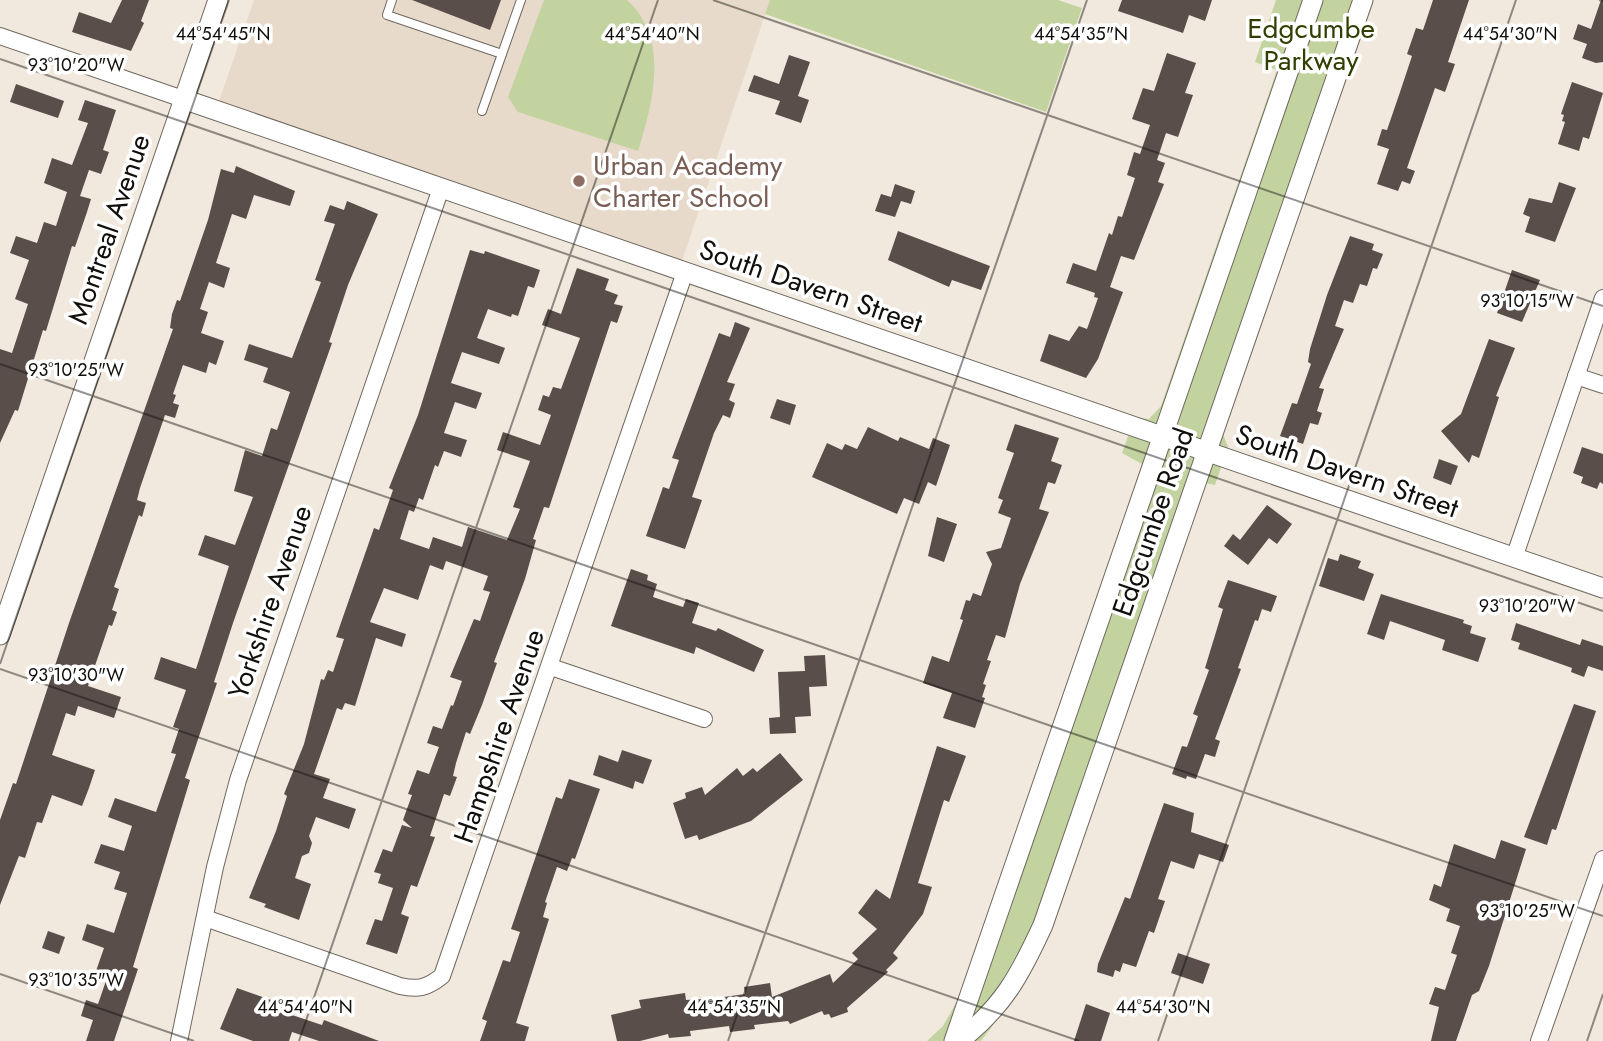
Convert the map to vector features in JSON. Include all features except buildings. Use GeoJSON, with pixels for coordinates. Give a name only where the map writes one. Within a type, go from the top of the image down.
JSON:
{"type":"FeatureCollection","features":[{"type":"Feature","properties":{"kind":"street","name":"Montreal Avenue"},"geometry":{"type":"LineString","coordinates":[[0,635],[218,0]]}},
{"type":"Feature","properties":{"kind":"street","name":"Edgcumbe Road"},"geometry":{"type":"LineString","coordinates":[[956,1041],[1313,0]]}},
{"type":"Feature","properties":{"kind":"street","name":"Edgcumbe Road"},"geometry":{"type":"LineString","coordinates":[[956,1041],[984,1021],[1011,990],[1043,925],[1363,0]]}},
{"type":"Feature","properties":{"kind":"street","name":"South Davern Street"},"geometry":{"type":"LineString","coordinates":[[0,36],[1603,589]]}},
{"type":"Feature","properties":{"kind":"street","name":"Yorkshire Avenue"},"geometry":{"type":"LineString","coordinates":[[179,1041],[238,780],[441,188]]}},
{"type":"Feature","properties":{"kind":"street","name":"Hampshire Avenue"},"geometry":{"type":"LineString","coordinates":[[205,918],[400,986],[416,989],[429,986],[442,976],[551,667],[685,272]]}},
{"type":"Feature","properties":{"kind":"street"},"geometry":{"type":"LineString","coordinates":[[1514,558],[1603,298]]}},
{"type":"Feature","properties":{"kind":"street"},"geometry":{"type":"LineString","coordinates":[[1576,376],[1603,385]]}},
{"type":"Feature","properties":{"kind":"street"},"geometry":{"type":"LineString","coordinates":[[551,667],[704,719]]}},
{"type":"Feature","properties":{"kind":"street"},"geometry":{"type":"LineString","coordinates":[[1539,1041],[1603,859]]}},
{"type":"Feature","properties":{"kind":"lane"},"geometry":{"type":"LineString","coordinates":[[392,0],[387,15],[502,54]]}},
{"type":"Feature","properties":{"kind":"lane"},"geometry":{"type":"LineString","coordinates":[[482,111],[521,0]]}},
{"type":"Feature","properties":{"kind":"shaded area","name":"Urban Academy Charter School"},"geometry":{"type":"Polygon","coordinates":[[[254,0],[770,0],[682,261],[219,101],[254,0]]]}},
{"type":"Feature","properties":{"kind":"green space"},"geometry":{"type":"Polygon","coordinates":[[[544,0],[627,0],[640,16],[649,33],[654,72],[649,112],[638,151],[518,112],[508,97],[544,0]]]}},
{"type":"Feature","properties":{"kind":"green space"},"geometry":{"type":"Polygon","coordinates":[[[770,0],[1058,0],[1082,8],[1046,112],[765,14],[770,0]]]}},
{"type":"Feature","properties":{"kind":"green space","name":"Edgcumbe Parkway"},"geometry":{"type":"Polygon","coordinates":[[[1276,0],[1371,0],[1223,434],[1228,447],[1215,485],[1206,483],[1055,919],[1039,954],[1013,997],[981,1041],[927,1041],[943,1026],[961,994],[1142,464],[1122,453],[1135,417],[1149,419],[1161,406],[1277,70],[1255,62],[1276,0]]]}},
{"type":"Feature","properties":{"kind":"place","name":"Urban Academy Charter School"},"geometry":{"type":"Point","coordinates":[579,181]}}]}
